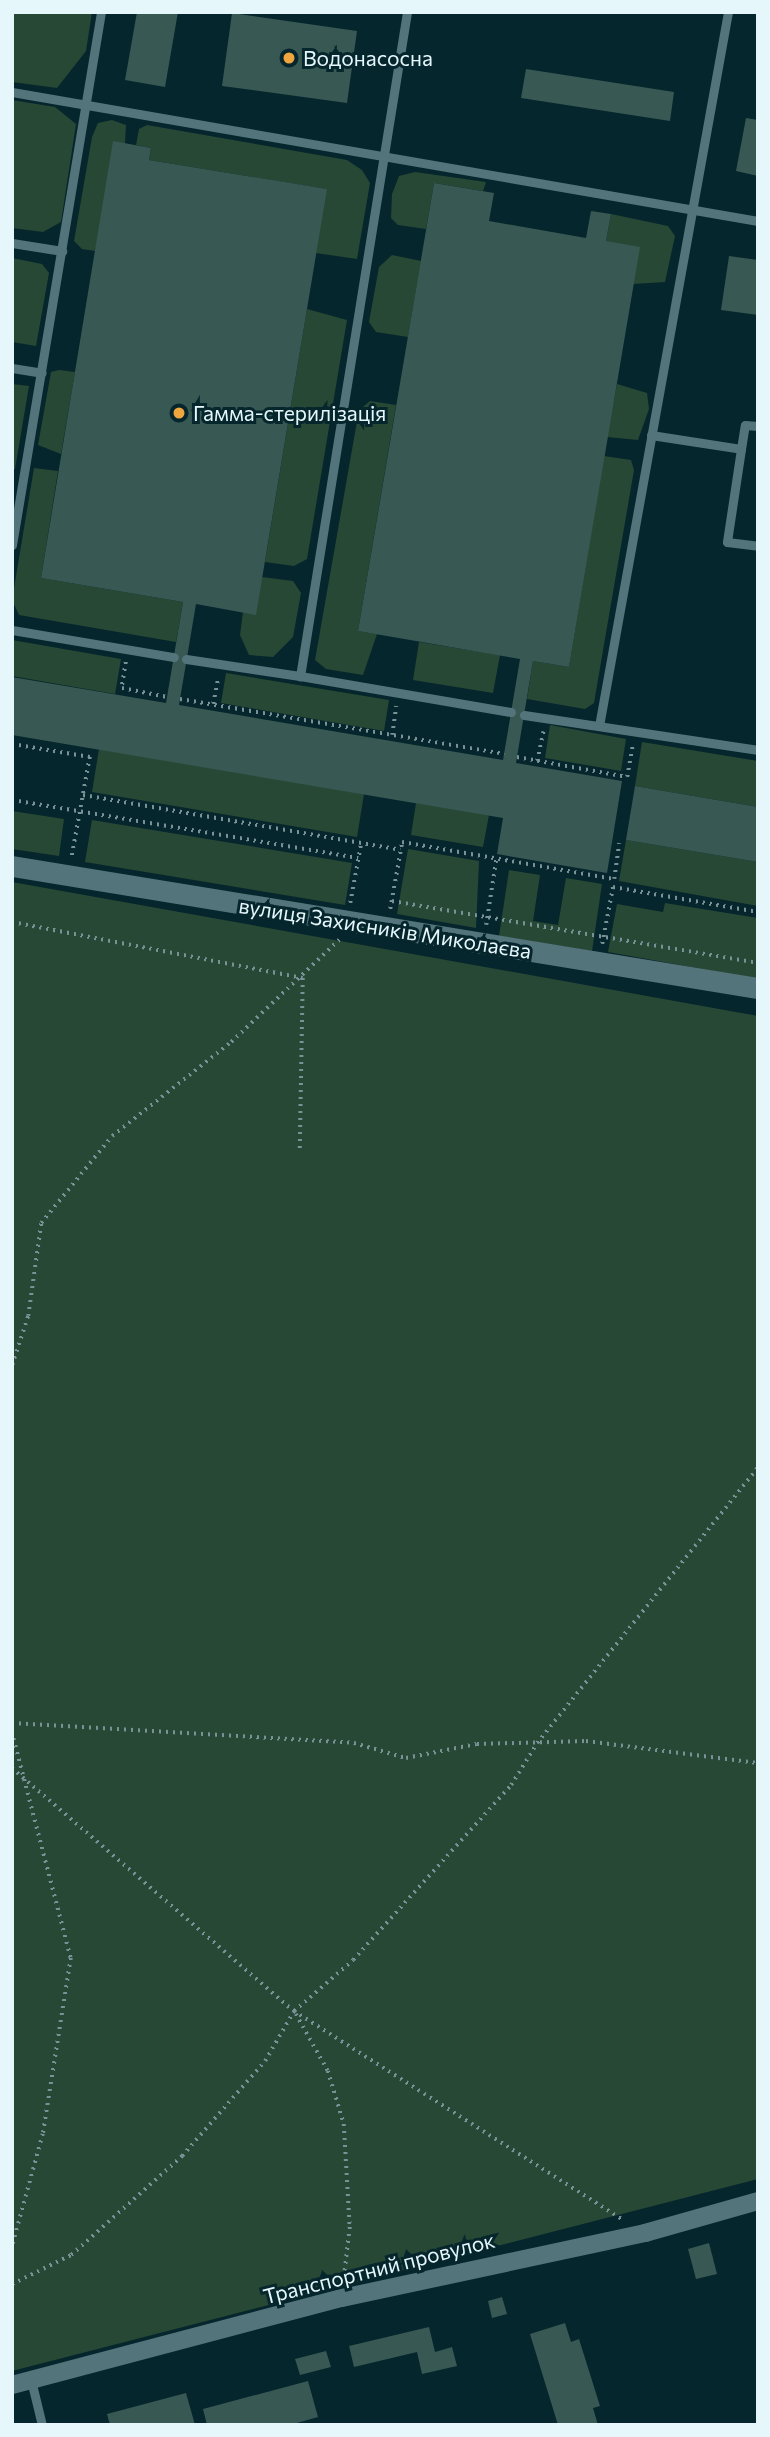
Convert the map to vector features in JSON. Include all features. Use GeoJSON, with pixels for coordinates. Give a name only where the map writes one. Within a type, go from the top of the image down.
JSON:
{"type":"FeatureCollection","features":[{"type":"Feature","properties":{"kind":"street","name":"вулиця Захисників Миколаєва"},"geometry":{"type":"LineString","coordinates":[[12,866],[598,964],[758,988]]}},
{"type":"Feature","properties":{"kind":"street","name":"Транспортний провулок"},"geometry":{"type":"LineString","coordinates":[[12,2385],[342,2298],[645,2233],[758,2200]]}},
{"type":"Feature","properties":{"kind":"lane"},"geometry":{"type":"LineString","coordinates":[[12,545],[102,12]]}},
{"type":"Feature","properties":{"kind":"lane"},"geometry":{"type":"LineString","coordinates":[[300,676],[407,12]]}},
{"type":"Feature","properties":{"kind":"lane"},"geometry":{"type":"LineString","coordinates":[[599,726],[728,12]]}},
{"type":"Feature","properties":{"kind":"lane"},"geometry":{"type":"LineString","coordinates":[[12,92],[384,154],[758,221]]}},
{"type":"Feature","properties":{"kind":"lane"},"geometry":{"type":"LineString","coordinates":[[12,243],[62,251]]}},
{"type":"Feature","properties":{"kind":"lane"},"geometry":{"type":"LineString","coordinates":[[12,368],[41,373]]}},
{"type":"Feature","properties":{"kind":"lane"},"geometry":{"type":"LineString","coordinates":[[758,426],[745,425],[727,542],[758,547]]}},
{"type":"Feature","properties":{"kind":"lane"},"geometry":{"type":"LineString","coordinates":[[651,435],[741,449]]}},
{"type":"Feature","properties":{"kind":"lane"},"geometry":{"type":"LineString","coordinates":[[12,631],[174,657]]}},
{"type":"Feature","properties":{"kind":"lane"},"geometry":{"type":"LineString","coordinates":[[187,659],[511,712]]}},
{"type":"Feature","properties":{"kind":"lane"},"geometry":{"type":"LineString","coordinates":[[524,715],[758,750]]}},
{"type":"Feature","properties":{"kind":"lane"},"geometry":{"type":"LineString","coordinates":[[31,2381],[41,2425]]}},
{"type":"Feature","properties":{"kind":"path"},"geometry":{"type":"LineString","coordinates":[[128,649],[122,688],[167,697]]}},
{"type":"Feature","properties":{"kind":"path"},"geometry":{"type":"LineString","coordinates":[[214,704],[221,664]]}},
{"type":"Feature","properties":{"kind":"path"},"geometry":{"type":"LineString","coordinates":[[392,735],[398,693]]}},
{"type":"Feature","properties":{"kind":"path"},"geometry":{"type":"LineString","coordinates":[[180,699],[503,754]]}},
{"type":"Feature","properties":{"kind":"path"},"geometry":{"type":"LineString","coordinates":[[537,761],[545,718]]}},
{"type":"Feature","properties":{"kind":"path"},"geometry":{"type":"LineString","coordinates":[[517,757],[627,777],[635,732]]}},
{"type":"Feature","properties":{"kind":"path"},"geometry":{"type":"LineString","coordinates":[[12,744],[90,757],[69,875]]}},
{"type":"Feature","properties":{"kind":"path"},"geometry":{"type":"LineString","coordinates":[[83,795],[400,850]]}},
{"type":"Feature","properties":{"kind":"path"},"geometry":{"type":"LineString","coordinates":[[12,800],[358,858]]}},
{"type":"Feature","properties":{"kind":"path"},"geometry":{"type":"LineString","coordinates":[[387,929],[402,842],[614,879]]}},
{"type":"Feature","properties":{"kind":"path"},"geometry":{"type":"LineString","coordinates":[[12,1365],[27,1317],[41,1223],[112,1136],[303,978],[351,923],[361,843]]}},
{"type":"Feature","properties":{"kind":"path"},"geometry":{"type":"LineString","coordinates":[[598,964],[619,843]]}},
{"type":"Feature","properties":{"kind":"path"},"geometry":{"type":"LineString","coordinates":[[483,944],[496,860]]}},
{"type":"Feature","properties":{"kind":"path"},"geometry":{"type":"LineString","coordinates":[[613,887],[758,912]]}},
{"type":"Feature","properties":{"kind":"path"},"geometry":{"type":"LineString","coordinates":[[392,901],[758,963]]}},
{"type":"Feature","properties":{"kind":"path"},"geometry":{"type":"LineString","coordinates":[[12,922],[303,978]]}},
{"type":"Feature","properties":{"kind":"path"},"geometry":{"type":"LineString","coordinates":[[300,1152],[303,978]]}},
{"type":"Feature","properties":{"kind":"path"},"geometry":{"type":"LineString","coordinates":[[12,2284],[71,2255],[182,2156],[265,2061],[294,2011],[353,1960],[511,1785],[537,1743],[758,1467]]}},
{"type":"Feature","properties":{"kind":"path"},"geometry":{"type":"LineString","coordinates":[[12,1723],[354,1743],[406,1758],[477,1744],[586,1741],[758,1763]]}},
{"type":"Feature","properties":{"kind":"path"},"geometry":{"type":"LineString","coordinates":[[12,1732],[71,1958],[43,2134],[12,2247]]}},
{"type":"Feature","properties":{"kind":"path"},"geometry":{"type":"LineString","coordinates":[[12,1768],[24,1776],[97,1847],[294,2011],[645,2233]]}},
{"type":"Feature","properties":{"kind":"path"},"geometry":{"type":"LineString","coordinates":[[294,2011],[328,2071],[344,2124],[350,2227],[342,2298]]}},
{"type":"Feature","properties":{"kind":"green space"},"geometry":{"type":"Polygon","coordinates":[[[12,12],[92,12],[86,51],[57,88],[12,82],[12,12]]]}},
{"type":"Feature","properties":{"kind":"green space"},"geometry":{"type":"Polygon","coordinates":[[[12,100],[55,107],[76,124],[61,222],[43,232],[12,228],[12,100]]]}},
{"type":"Feature","properties":{"kind":"green space"},"geometry":{"type":"Polygon","coordinates":[[[112,120],[126,125],[125,143],[95,251],[82,249],[74,241],[92,137],[98,123],[112,120]]]}},
{"type":"Feature","properties":{"kind":"green space"},"geometry":{"type":"Polygon","coordinates":[[[147,125],[347,160],[362,170],[370,183],[357,259],[316,253],[326,189],[149,160],[151,148],[136,145],[139,129],[147,125]]]}},
{"type":"Feature","properties":{"kind":"green space"},"geometry":{"type":"Polygon","coordinates":[[[415,172],[486,182],[483,191],[434,183],[426,229],[398,225],[391,218],[392,194],[399,176],[415,172]]]}},
{"type":"Feature","properties":{"kind":"green space"},"geometry":{"type":"Polygon","coordinates":[[[611,214],[668,226],[675,236],[665,282],[633,284],[606,241],[611,214]]]}},
{"type":"Feature","properties":{"kind":"green space"},"geometry":{"type":"Polygon","coordinates":[[[392,255],[421,261],[408,337],[376,332],[369,322],[379,267],[392,255]]]}},
{"type":"Feature","properties":{"kind":"green space"},"geometry":{"type":"Polygon","coordinates":[[[12,258],[42,264],[49,273],[36,346],[12,342],[12,258]]]}},
{"type":"Feature","properties":{"kind":"green space"},"geometry":{"type":"Polygon","coordinates":[[[307,309],[347,320],[307,559],[294,566],[265,562],[307,309]]]}},
{"type":"Feature","properties":{"kind":"green space"},"geometry":{"type":"Polygon","coordinates":[[[51,372],[75,372],[61,454],[38,445],[51,372]]]}},
{"type":"Feature","properties":{"kind":"green space"},"geometry":{"type":"Polygon","coordinates":[[[12,384],[29,386],[15,469],[12,469],[12,384]]]}},
{"type":"Feature","properties":{"kind":"green space"},"geometry":{"type":"Polygon","coordinates":[[[617,384],[647,393],[649,409],[638,440],[607,437],[617,384]]]}},
{"type":"Feature","properties":{"kind":"green space"},"geometry":{"type":"Polygon","coordinates":[[[370,401],[396,405],[358,631],[377,634],[363,675],[326,669],[315,660],[359,410],[370,401]]]}},
{"type":"Feature","properties":{"kind":"green space"},"geometry":{"type":"Polygon","coordinates":[[[604,456],[631,460],[634,470],[594,703],[585,709],[527,699],[533,661],[569,667],[604,456]]]}},
{"type":"Feature","properties":{"kind":"green space"},"geometry":{"type":"Polygon","coordinates":[[[34,468],[58,471],[41,578],[183,602],[176,642],[19,615],[12,600],[34,468]]]}},
{"type":"Feature","properties":{"kind":"green space"},"geometry":{"type":"Polygon","coordinates":[[[262,577],[293,581],[301,593],[293,637],[273,657],[249,655],[240,635],[243,612],[262,577]]]}},
{"type":"Feature","properties":{"kind":"green space"},"geometry":{"type":"Polygon","coordinates":[[[12,640],[121,659],[115,694],[12,676],[12,640]]]}},
{"type":"Feature","properties":{"kind":"green space"},"geometry":{"type":"Polygon","coordinates":[[[419,642],[500,655],[493,693],[413,680],[419,642]]]}},
{"type":"Feature","properties":{"kind":"green space"},"geometry":{"type":"Polygon","coordinates":[[[226,673],[389,700],[384,731],[221,703],[226,673]]]}},
{"type":"Feature","properties":{"kind":"green space"},"geometry":{"type":"Polygon","coordinates":[[[550,725],[626,739],[621,771],[545,758],[550,725]]]}},
{"type":"Feature","properties":{"kind":"green space"},"geometry":{"type":"Polygon","coordinates":[[[642,742],[758,761],[758,807],[635,786],[642,742]]]}},
{"type":"Feature","properties":{"kind":"green space"},"geometry":{"type":"Polygon","coordinates":[[[99,749],[364,794],[357,837],[92,792],[99,749]]]}},
{"type":"Feature","properties":{"kind":"green space"},"geometry":{"type":"Polygon","coordinates":[[[416,803],[489,815],[483,847],[411,835],[416,803]]]}},
{"type":"Feature","properties":{"kind":"green space"},"geometry":{"type":"Polygon","coordinates":[[[12,811],[64,819],[59,856],[12,849],[12,811]]]}},
{"type":"Feature","properties":{"kind":"green space"},"geometry":{"type":"Polygon","coordinates":[[[92,820],[352,863],[345,905],[85,862],[92,820]]]}},
{"type":"Feature","properties":{"kind":"green space"},"geometry":{"type":"Polygon","coordinates":[[[626,840],[758,862],[758,906],[619,881],[626,840]]]}},
{"type":"Feature","properties":{"kind":"green space"},"geometry":{"type":"Polygon","coordinates":[[[408,849],[479,861],[476,928],[397,914],[408,849]]]}},
{"type":"Feature","properties":{"kind":"green space"},"geometry":{"type":"Polygon","coordinates":[[[509,870],[540,875],[533,921],[558,925],[566,878],[602,884],[592,951],[499,936],[509,870]]]}},
{"type":"Feature","properties":{"kind":"green space"},"geometry":{"type":"Polygon","coordinates":[[[12,882],[758,1016],[758,2179],[12,2371],[12,882]]]}},
{"type":"Feature","properties":{"kind":"green space"},"geometry":{"type":"Polygon","coordinates":[[[665,903],[758,918],[758,979],[608,952],[617,904],[663,912],[665,903]]]}},
{"type":"Feature","properties":{"kind":"building"},"geometry":{"type":"Polygon","coordinates":[[[137,12],[178,12],[165,87],[125,80],[137,12]]]}},
{"type":"Feature","properties":{"kind":"building","name":"Водонасосна"},"geometry":{"type":"Polygon","coordinates":[[[232,13],[357,31],[347,103],[222,86],[232,13]]]}},
{"type":"Feature","properties":{"kind":"building"},"geometry":{"type":"Polygon","coordinates":[[[526,69],[674,92],[670,121],[521,98],[526,69]]]}},
{"type":"Feature","properties":{"kind":"building"},"geometry":{"type":"Polygon","coordinates":[[[746,118],[758,120],[758,176],[736,171],[746,118]]]}},
{"type":"Feature","properties":{"kind":"building"},"geometry":{"type":"Polygon","coordinates":[[[113,141],[151,148],[149,160],[327,189],[256,615],[196,604],[179,705],[503,760],[520,659],[358,631],[434,183],[494,193],[489,221],[586,238],[591,211],[611,214],[606,241],[640,247],[569,667],[533,661],[516,763],[622,781],[607,873],[497,854],[503,818],[12,735],[12,677],[166,703],[183,602],[41,578],[113,141]]]}},
{"type":"Feature","properties":{"kind":"building"},"geometry":{"type":"Polygon","coordinates":[[[729,256],[758,260],[758,315],[721,310],[729,256]]]}},
{"type":"Feature","properties":{"kind":"building"},"geometry":{"type":"Polygon","coordinates":[[[635,786],[758,807],[758,862],[626,840],[635,786]]]}},
{"type":"Feature","properties":{"kind":"building"},"geometry":{"type":"Polygon","coordinates":[[[709,2243],[717,2274],[696,2279],[688,2249],[709,2243]]]}},
{"type":"Feature","properties":{"kind":"building"},"geometry":{"type":"Polygon","coordinates":[[[502,2297],[507,2314],[492,2318],[488,2301],[502,2297]]]}},
{"type":"Feature","properties":{"kind":"building"},"geometry":{"type":"Polygon","coordinates":[[[565,2323],[571,2342],[579,2339],[600,2406],[593,2408],[598,2425],[558,2425],[530,2334],[565,2323]]]}},
{"type":"Feature","properties":{"kind":"building"},"geometry":{"type":"Polygon","coordinates":[[[429,2327],[435,2352],[452,2347],[457,2366],[422,2374],[417,2352],[354,2367],[349,2346],[429,2327]]]}},
{"type":"Feature","properties":{"kind":"building"},"geometry":{"type":"Polygon","coordinates":[[[326,2351],[331,2367],[300,2375],[295,2359],[326,2351]]]}},
{"type":"Feature","properties":{"kind":"building"},"geometry":{"type":"Polygon","coordinates":[[[308,2381],[318,2417],[290,2425],[207,2425],[203,2409],[308,2381]]]}},
{"type":"Feature","properties":{"kind":"building"},"geometry":{"type":"Polygon","coordinates":[[[186,2393],[195,2425],[110,2425],[107,2414],[186,2393]]]}},
{"type":"Feature","properties":{"kind":"place","name":"Водонасосна"},"geometry":{"type":"Point","coordinates":[289,58]}},
{"type":"Feature","properties":{"kind":"place","name":"Гамма-стерилізація"},"geometry":{"type":"Point","coordinates":[179,413]}}]}
